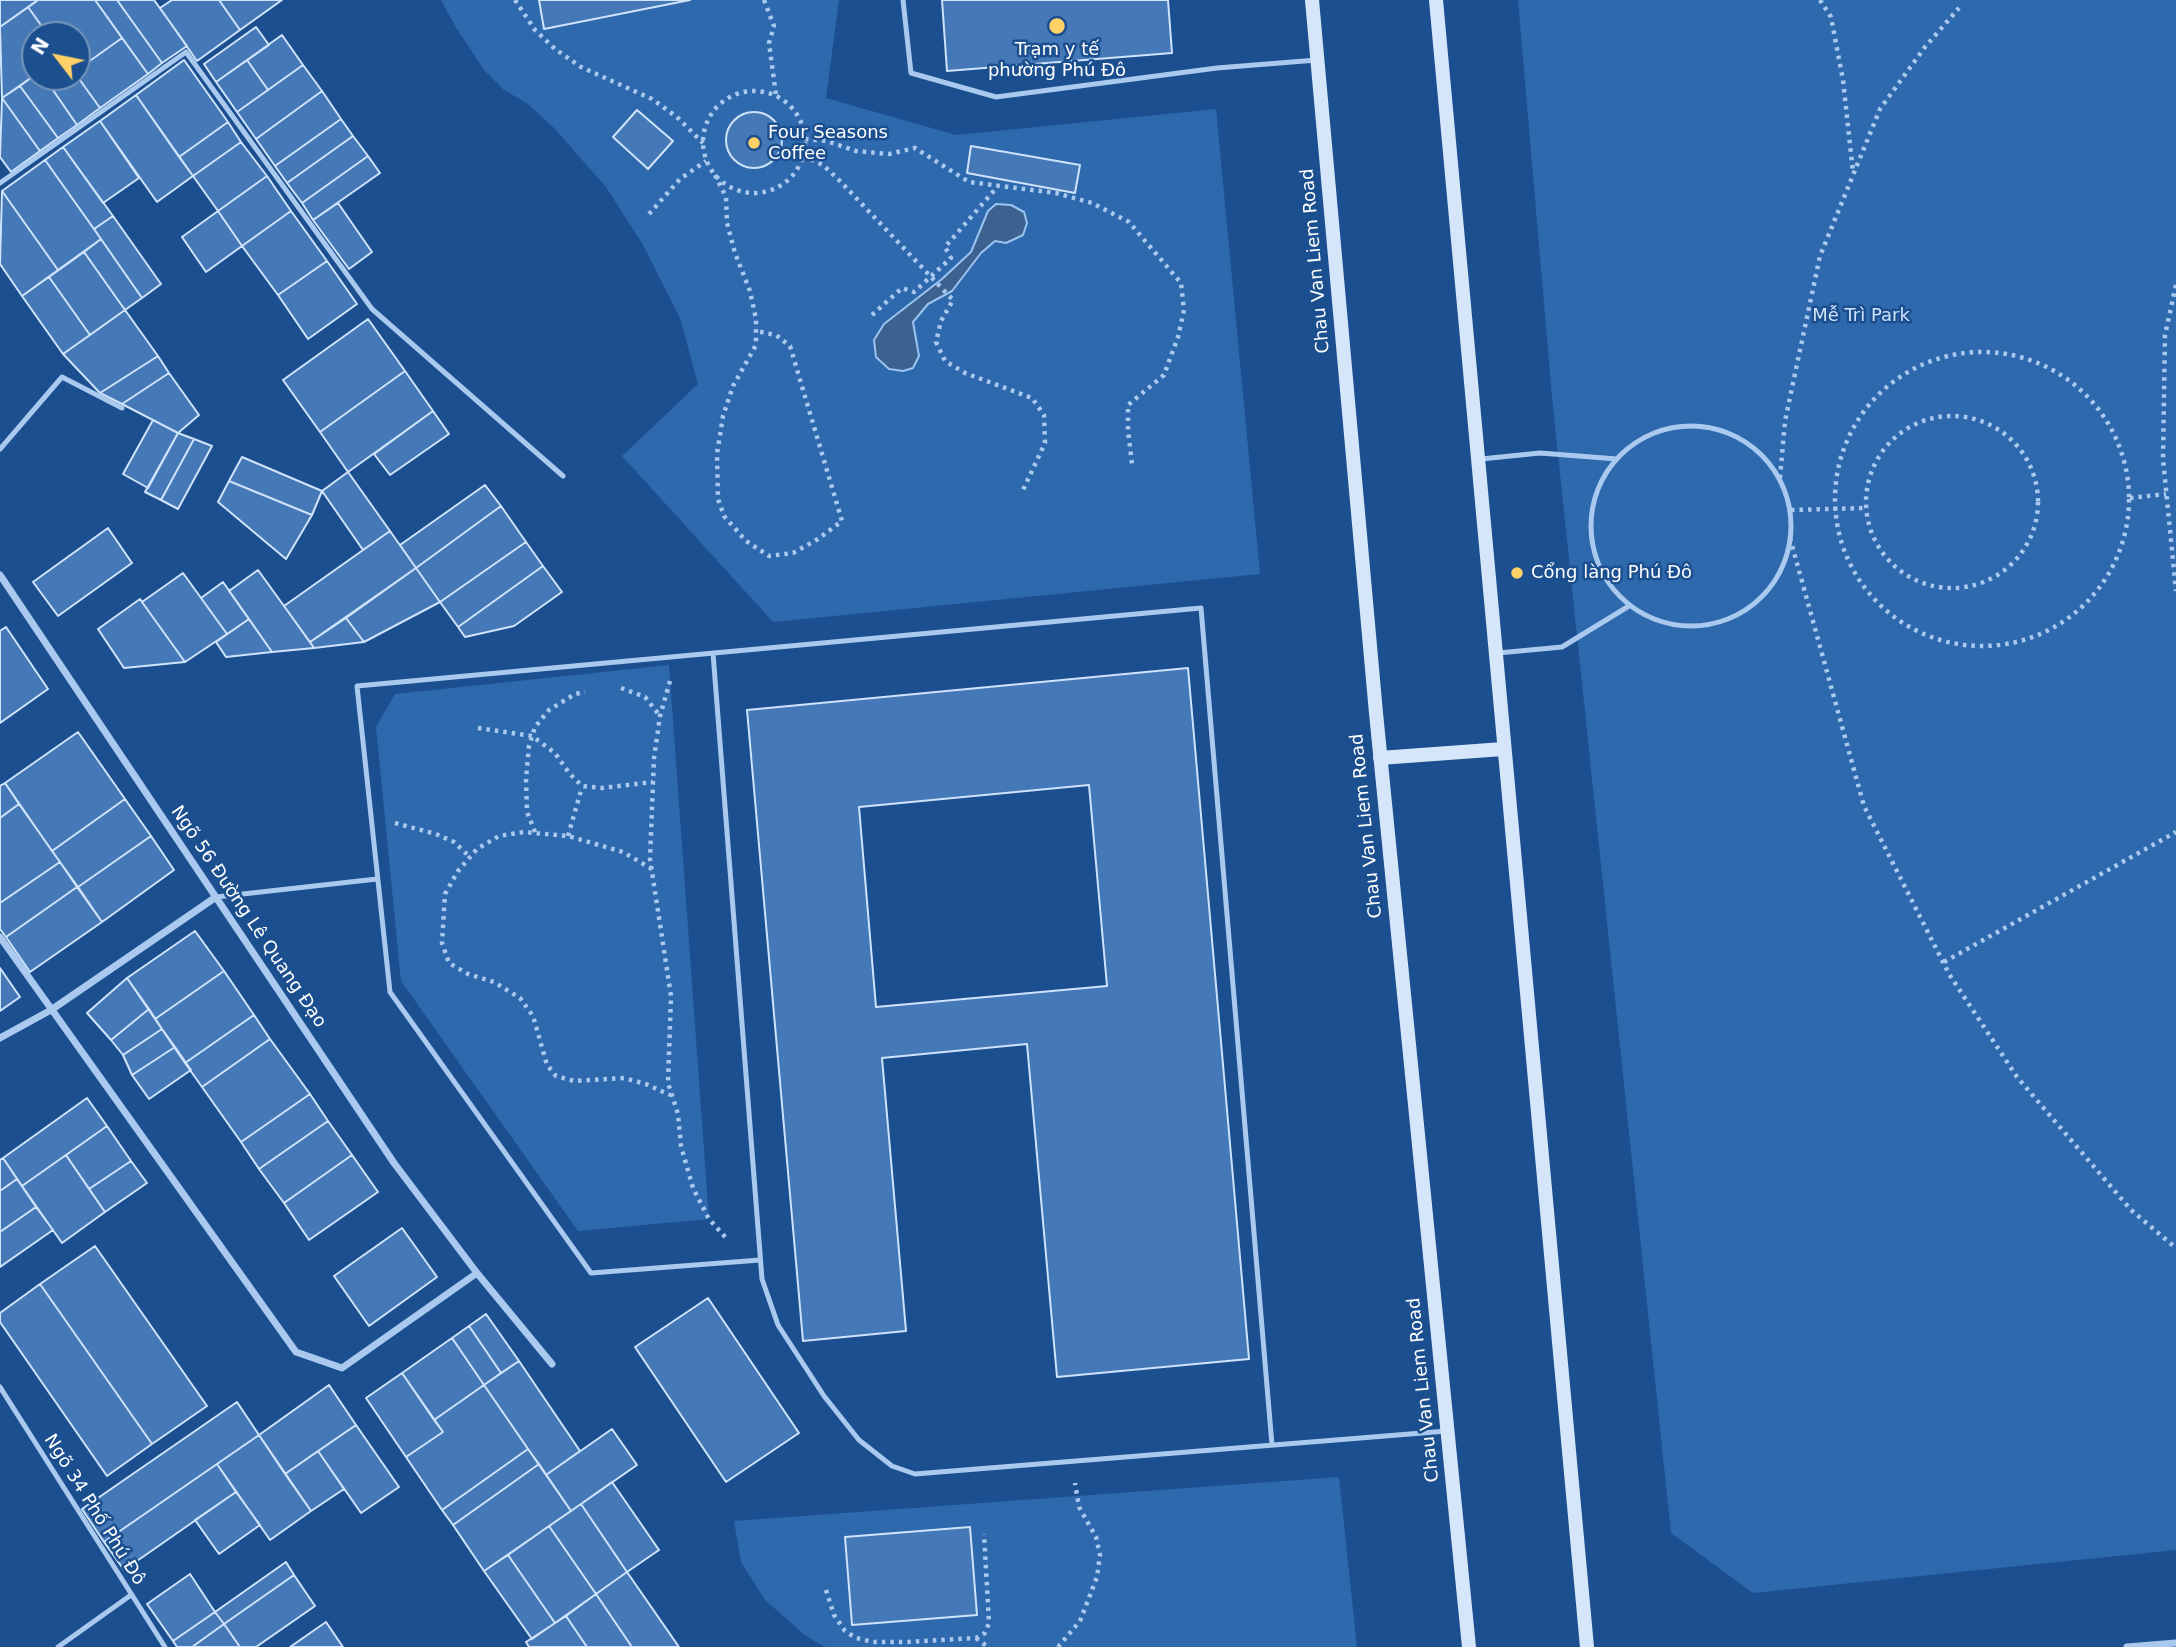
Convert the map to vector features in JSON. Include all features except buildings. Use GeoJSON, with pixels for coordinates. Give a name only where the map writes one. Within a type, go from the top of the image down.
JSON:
{"type":"FeatureCollection","features":[{"type":"Feature","properties":{"kind":"main road","name":"Chau Van Liem Road"},"geometry":{"type":"LineString","coordinates":[[1312,0],[1380,758],[1469,1647]]}},
{"type":"Feature","properties":{"kind":"main road"},"geometry":{"type":"LineString","coordinates":[[1436,0],[1587,1647]]}},
{"type":"Feature","properties":{"kind":"main road"},"geometry":{"type":"LineString","coordinates":[[1380,758],[1503,749]]}},
{"type":"Feature","properties":{"kind":"street","name":"Ngõ 56 Đường Lê Quang Đạo"},"geometry":{"type":"LineString","coordinates":[[0,575],[387,1153],[477,1273],[552,1364]]}},
{"type":"Feature","properties":{"kind":"street"},"geometry":{"type":"LineString","coordinates":[[0,1038],[51,1010],[216,897]]}},
{"type":"Feature","properties":{"kind":"street"},"geometry":{"type":"LineString","coordinates":[[0,937],[296,1352],[342,1368],[477,1273]]}},
{"type":"Feature","properties":{"kind":"street"},"geometry":{"type":"LineString","coordinates":[[2127,1647],[2176,1643]]}},
{"type":"Feature","properties":{"kind":"lane"},"geometry":{"type":"LineString","coordinates":[[902,0],[911,74],[996,97],[1217,68],[1317,60]]}},
{"type":"Feature","properties":{"kind":"lane"},"geometry":{"type":"LineString","coordinates":[[0,183],[186,52],[372,309],[563,476]]}},
{"type":"Feature","properties":{"kind":"lane"},"geometry":{"type":"LineString","coordinates":[[0,449],[62,377],[122,408]]}},
{"type":"Feature","properties":{"kind":"lane"},"geometry":{"type":"LineString","coordinates":[[1699,425],[1731,433],[1759,452],[1780,478],[1791,510],[1790,544],[1779,576],[1758,602],[1729,620],[1697,628],[1664,625],[1629,606],[1610,589],[1595,559],[1589,526],[1595,494],[1611,465],[1635,442],[1665,428],[1699,425]]}},
{"type":"Feature","properties":{"kind":"lane"},"geometry":{"type":"LineString","coordinates":[[1477,459],[1540,453],[1617,459]]}},
{"type":"Feature","properties":{"kind":"lane"},"geometry":{"type":"LineString","coordinates":[[1494,654],[1562,647],[1629,606]]}},
{"type":"Feature","properties":{"kind":"lane"},"geometry":{"type":"LineString","coordinates":[[760,1260],[591,1273],[390,992],[357,687],[1201,608],[1272,1445]]}},
{"type":"Feature","properties":{"kind":"lane"},"geometry":{"type":"LineString","coordinates":[[713,653],[762,1279],[778,1325],[824,1396],[859,1440],[892,1466],[915,1474],[1447,1431]]}},
{"type":"Feature","properties":{"kind":"lane"},"geometry":{"type":"LineString","coordinates":[[216,897],[377,879]]}},
{"type":"Feature","properties":{"kind":"lane","name":"Ngõ 34 Phố Phú Đô"},"geometry":{"type":"LineString","coordinates":[[0,1387],[165,1647]]}},
{"type":"Feature","properties":{"kind":"lane"},"geometry":{"type":"LineString","coordinates":[[58,1647],[131,1595]]}},
{"type":"Feature","properties":{"kind":"path"},"geometry":{"type":"LineString","coordinates":[[515,0],[535,30],[555,50],[580,67],[652,99],[677,117],[703,143]]}},
{"type":"Feature","properties":{"kind":"path"},"geometry":{"type":"LineString","coordinates":[[764,0],[774,26],[769,43],[776,95]]}},
{"type":"Feature","properties":{"kind":"path"},"geometry":{"type":"LineString","coordinates":[[1820,0],[1830,17],[1843,80],[1854,173]]}},
{"type":"Feature","properties":{"kind":"path"},"geometry":{"type":"LineString","coordinates":[[1780,478],[1785,421],[1820,256],[1880,109],[1924,47],[1959,8]]}},
{"type":"Feature","properties":{"kind":"path"},"geometry":{"type":"LineString","coordinates":[[715,175],[728,186],[743,192],[760,192],[775,188],[789,179],[799,166],[805,139],[800,118],[790,104],[776,95],[759,91],[741,92],[726,99],[713,111],[705,126],[703,143],[706,161],[726,197],[727,223],[757,319],[756,331],[755,345],[733,386],[723,416],[717,454],[718,499],[724,516],[747,541],[769,556],[793,553],[818,540],[842,521],[790,346],[776,335],[756,331]]}},
{"type":"Feature","properties":{"kind":"path"},"geometry":{"type":"LineString","coordinates":[[805,139],[827,142],[856,151],[889,154],[915,149],[969,182],[1056,193],[1092,204],[1129,222],[1181,283],[1184,310],[1178,337],[1164,375],[1128,405],[1132,464]]}},
{"type":"Feature","properties":{"kind":"path"},"geometry":{"type":"LineString","coordinates":[[803,156],[823,165],[840,181],[953,300],[941,321],[936,342],[944,361],[965,373],[1032,398],[1044,415],[1045,443],[1023,490]]}},
{"type":"Feature","properties":{"kind":"path"},"geometry":{"type":"LineString","coordinates":[[649,214],[680,179],[706,161]]}},
{"type":"Feature","properties":{"kind":"path"},"geometry":{"type":"LineString","coordinates":[[872,315],[902,288],[914,292],[951,258],[945,247],[998,186]]}},
{"type":"Feature","properties":{"kind":"path"},"geometry":{"type":"LineString","coordinates":[[2176,285],[2165,335],[2162,459],[2176,591]]}},
{"type":"Feature","properties":{"kind":"path"},"geometry":{"type":"LineString","coordinates":[[1962,351],[2008,352],[2056,370],[2096,403],[2121,447],[2130,498],[2122,549],[2096,593],[2057,627],[2008,645],[1957,646],[1908,628],[1872,600],[1847,561],[1835,510],[1836,471],[1853,428],[1880,391],[1918,365],[1962,351]]}},
{"type":"Feature","properties":{"kind":"path"},"geometry":{"type":"LineString","coordinates":[[1958,415],[1985,421],[2009,436],[2028,458],[2037,486],[2038,515],[2028,543],[2010,567],[1985,582],[1956,589],[1928,586],[1901,573],[1881,553],[1869,528],[1866,508],[1870,473],[1884,448],[1905,429],[1930,418],[1958,415]]}},
{"type":"Feature","properties":{"kind":"path"},"geometry":{"type":"LineString","coordinates":[[2130,498],[2166,494]]}},
{"type":"Feature","properties":{"kind":"path"},"geometry":{"type":"LineString","coordinates":[[1791,510],[1866,508]]}},
{"type":"Feature","properties":{"kind":"path"},"geometry":{"type":"LineString","coordinates":[[1790,538],[1864,806],[1944,962],[2017,1077],[2131,1210],[2176,1248]]}},
{"type":"Feature","properties":{"kind":"path"},"geometry":{"type":"LineString","coordinates":[[681,656],[670,680],[660,716],[654,758],[650,859],[671,996],[668,1062],[670,1095],[678,1114],[681,1146],[692,1188],[709,1219],[746,1261]]}},
{"type":"Feature","properties":{"kind":"path"},"geometry":{"type":"LineString","coordinates":[[611,688],[623,688],[645,697],[660,716]]}},
{"type":"Feature","properties":{"kind":"path"},"geometry":{"type":"LineString","coordinates":[[535,832],[527,812],[526,779],[535,727],[549,709],[575,694],[587,691]]}},
{"type":"Feature","properties":{"kind":"path"},"geometry":{"type":"LineString","coordinates":[[478,728],[532,736],[555,753],[582,786],[602,788],[653,782]]}},
{"type":"Feature","properties":{"kind":"path"},"geometry":{"type":"LineString","coordinates":[[568,836],[582,786]]}},
{"type":"Feature","properties":{"kind":"path"},"geometry":{"type":"LineString","coordinates":[[370,817],[436,834],[454,842],[470,857]]}},
{"type":"Feature","properties":{"kind":"path"},"geometry":{"type":"LineString","coordinates":[[652,870],[623,852],[568,836],[535,832],[499,836],[477,849],[458,870],[445,894],[442,943],[449,963],[468,974],[494,982],[520,998],[533,1016],[547,1065],[556,1076],[574,1081],[624,1078],[670,1095]]}},
{"type":"Feature","properties":{"kind":"path"},"geometry":{"type":"LineString","coordinates":[[1944,962],[2176,832]]}},
{"type":"Feature","properties":{"kind":"path"},"geometry":{"type":"LineString","coordinates":[[1058,1647],[1080,1621],[1091,1598],[1100,1555],[1096,1537],[1079,1507],[1072,1461]]}},
{"type":"Feature","properties":{"kind":"path"},"geometry":{"type":"LineString","coordinates":[[826,1590],[834,1615],[845,1631],[856,1638],[873,1642],[908,1642],[976,1638],[985,1633],[989,1623],[984,1534]]}},
{"type":"Feature","properties":{"kind":"path"},"geometry":{"type":"LineString","coordinates":[[976,1638],[988,1647]]}},
{"type":"Feature","properties":{"kind":"green space"},"geometry":{"type":"Polygon","coordinates":[[[441,0],[839,0],[826,98],[956,135],[1216,109],[1260,574],[773,622],[622,456],[698,384],[680,318],[643,245],[606,187],[554,128],[528,104],[504,90],[484,70],[441,0]]]}},
{"type":"Feature","properties":{"kind":"green space","name":"Mễ Trì Park"},"geometry":{"type":"Polygon","coordinates":[[[1518,0],[2176,0],[2176,1550],[1753,1593],[1671,1533],[1552,397],[1518,0]]]}},
{"type":"Feature","properties":{"kind":"green space"},"geometry":{"type":"Polygon","coordinates":[[[669,665],[709,1219],[578,1231],[401,981],[376,727],[395,694],[669,665]]]}},
{"type":"Feature","properties":{"kind":"green space"},"geometry":{"type":"Polygon","coordinates":[[[1339,1477],[1357,1647],[825,1647],[806,1636],[765,1600],[741,1562],[734,1521],[1339,1477]]]}},
{"type":"Feature","properties":{"kind":"shaded area"},"geometry":{"type":"Polygon","coordinates":[[[996,204],[1011,205],[1024,212],[1027,223],[1023,235],[1006,243],[995,241],[981,253],[952,291],[928,304],[913,322],[919,356],[913,368],[903,371],[889,369],[876,357],[874,340],[884,324],[942,279],[971,252],[988,211],[996,204]]]}},
{"type":"Feature","properties":{"kind":"place","name":"Trạm y tế phường Phú Đô"},"geometry":{"type":"Point","coordinates":[1057,26]}},
{"type":"Feature","properties":{"kind":"place","name":"Four Seasons Coffee"},"geometry":{"type":"Point","coordinates":[754,143]}},
{"type":"Feature","properties":{"kind":"place","name":"Cổng làng Phú Đô"},"geometry":{"type":"Point","coordinates":[1517,573]}}]}
